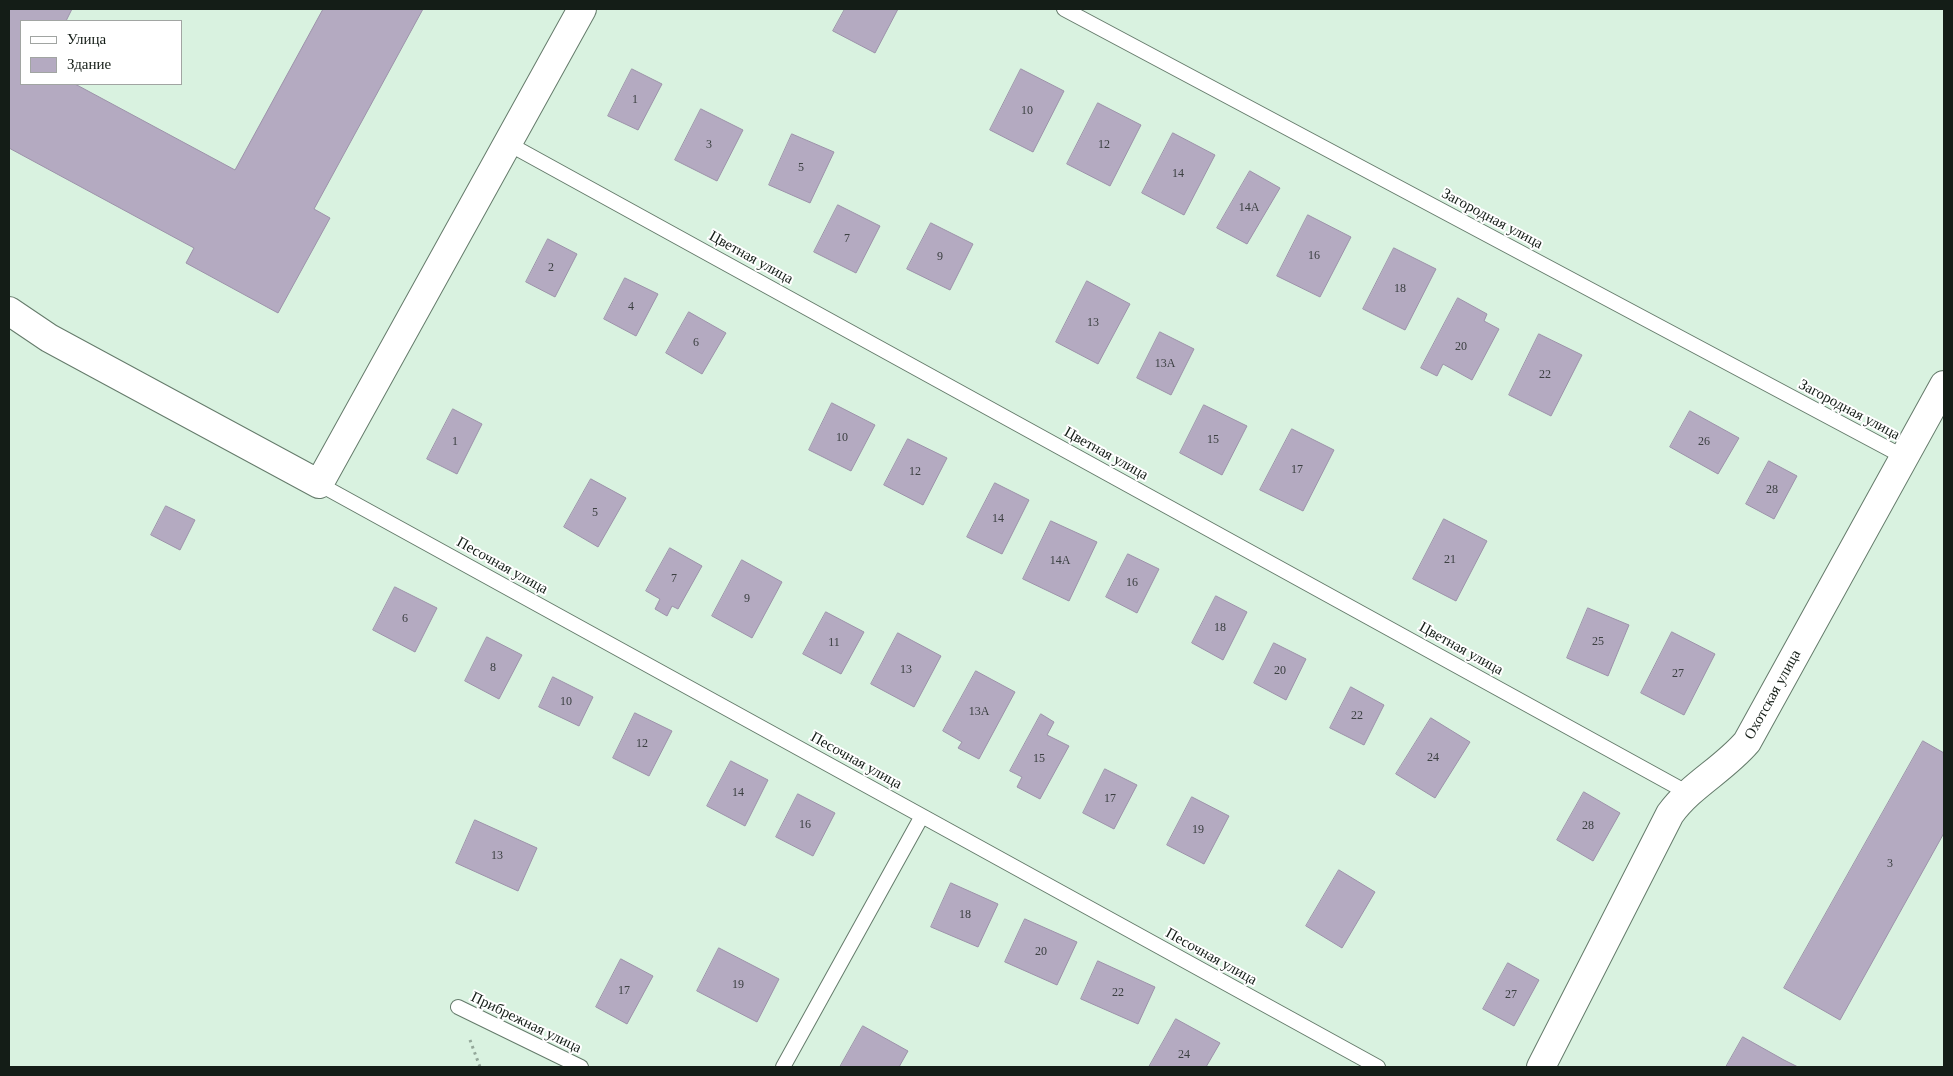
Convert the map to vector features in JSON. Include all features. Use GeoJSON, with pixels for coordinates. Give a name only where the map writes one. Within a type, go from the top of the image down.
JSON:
{"type":"FeatureCollection","features":[{"type":"Feature","properties":{"kind":"street"},"geometry":{"type":"LineString","coordinates":[[9,311],[49,338],[319,484],[582,9]]}},
{"type":"Feature","properties":{"kind":"street","name":"Охотская улица"},"geometry":{"type":"LineString","coordinates":[[1541,1067],[1670,814],[1688,793],[1724,766],[1747,742],[1944,385]]}},
{"type":"Feature","properties":{"kind":"lane","name":"Загородная улица"},"geometry":{"type":"LineString","coordinates":[[1064,9],[1904,457]]}},
{"type":"Feature","properties":{"kind":"lane","name":"Цветная улица"},"geometry":{"type":"LineString","coordinates":[[508,143],[1688,793]]}},
{"type":"Feature","properties":{"kind":"lane","name":"Песочная улица"},"geometry":{"type":"LineString","coordinates":[[319,484],[1378,1067]]}},
{"type":"Feature","properties":{"kind":"lane"},"geometry":{"type":"LineString","coordinates":[[783,1067],[922,816]]}},
{"type":"Feature","properties":{"kind":"lane","name":"Прибрежная улица"},"geometry":{"type":"LineString","coordinates":[[458,1007],[581,1067]]}},
{"type":"Feature","properties":{"kind":"building"},"geometry":{"type":"Polygon","coordinates":[[[9,9],[72,9],[66,20],[20,20],[20,85],[77,85],[235,170],[323,9],[423,9],[314,209],[330,218],[278,313],[186,263],[194,248],[9,148],[9,9]]]}},
{"type":"Feature","properties":{"kind":"building"},"geometry":{"type":"Polygon","coordinates":[[[845,9],[898,9],[875,53],[833,31],[845,9]]]}},
{"type":"Feature","properties":{"kind":"building"},"geometry":{"type":"Polygon","coordinates":[[[632,69],[662,84],[638,130],[608,116],[632,69]]]}},
{"type":"Feature","properties":{"kind":"building"},"geometry":{"type":"Polygon","coordinates":[[[1021,69],[1064,91],[1033,152],[990,130],[1021,69]]]}},
{"type":"Feature","properties":{"kind":"building"},"geometry":{"type":"Polygon","coordinates":[[[1098,103],[1141,125],[1110,186],[1067,164],[1098,103]]]}},
{"type":"Feature","properties":{"kind":"building"},"geometry":{"type":"Polygon","coordinates":[[[701,109],[743,130],[717,181],[675,160],[701,109]]]}},
{"type":"Feature","properties":{"kind":"building"},"geometry":{"type":"Polygon","coordinates":[[[1173,133],[1215,155],[1184,215],[1142,193],[1173,133]]]}},
{"type":"Feature","properties":{"kind":"building"},"geometry":{"type":"Polygon","coordinates":[[[792,134],[834,152],[810,203],[769,185],[792,134]]]}},
{"type":"Feature","properties":{"kind":"building"},"geometry":{"type":"Polygon","coordinates":[[[1250,171],[1280,188],[1247,244],[1217,228],[1250,171]]]}},
{"type":"Feature","properties":{"kind":"building"},"geometry":{"type":"Polygon","coordinates":[[[838,205],[880,226],[856,273],[814,252],[838,205]]]}},
{"type":"Feature","properties":{"kind":"building"},"geometry":{"type":"Polygon","coordinates":[[[1308,215],[1351,237],[1320,297],[1277,276],[1308,215]]]}},
{"type":"Feature","properties":{"kind":"building"},"geometry":{"type":"Polygon","coordinates":[[[931,223],[973,244],[950,290],[907,269],[931,223]]]}},
{"type":"Feature","properties":{"kind":"building"},"geometry":{"type":"Polygon","coordinates":[[[548,239],[577,254],[555,297],[526,282],[548,239]]]}},
{"type":"Feature","properties":{"kind":"building"},"geometry":{"type":"Polygon","coordinates":[[[1394,248],[1436,269],[1405,330],[1363,309],[1394,248]]]}},
{"type":"Feature","properties":{"kind":"building"},"geometry":{"type":"Polygon","coordinates":[[[625,278],[658,294],[636,336],[604,319],[625,278]]]}},
{"type":"Feature","properties":{"kind":"building"},"geometry":{"type":"Polygon","coordinates":[[[1087,281],[1130,304],[1098,364],[1056,342],[1087,281]]]}},
{"type":"Feature","properties":{"kind":"building"},"geometry":{"type":"Polygon","coordinates":[[[1458,298],[1487,314],[1484,321],[1499,329],[1472,380],[1443,364],[1437,376],[1421,368],[1458,298]]]}},
{"type":"Feature","properties":{"kind":"building"},"geometry":{"type":"Polygon","coordinates":[[[689,312],[726,333],[702,374],[666,353],[689,312]]]}},
{"type":"Feature","properties":{"kind":"building"},"geometry":{"type":"Polygon","coordinates":[[[1160,332],[1194,349],[1171,395],[1137,378],[1160,332]]]}},
{"type":"Feature","properties":{"kind":"building"},"geometry":{"type":"Polygon","coordinates":[[[1539,334],[1582,355],[1551,416],[1509,395],[1539,334]]]}},
{"type":"Feature","properties":{"kind":"building"},"geometry":{"type":"Polygon","coordinates":[[[832,403],[875,425],[851,471],[809,450],[832,403]]]}},
{"type":"Feature","properties":{"kind":"building"},"geometry":{"type":"Polygon","coordinates":[[[1204,405],[1247,426],[1222,475],[1180,453],[1204,405]]]}},
{"type":"Feature","properties":{"kind":"building"},"geometry":{"type":"Polygon","coordinates":[[[453,409],[482,424],[457,474],[427,459],[453,409]]]}},
{"type":"Feature","properties":{"kind":"building"},"geometry":{"type":"Polygon","coordinates":[[[1690,411],[1739,438],[1718,474],[1670,447],[1690,411]]]}},
{"type":"Feature","properties":{"kind":"building"},"geometry":{"type":"Polygon","coordinates":[[[1292,429],[1334,450],[1303,511],[1260,490],[1292,429]]]}},
{"type":"Feature","properties":{"kind":"building"},"geometry":{"type":"Polygon","coordinates":[[[908,439],[947,458],[923,505],[884,485],[908,439]]]}},
{"type":"Feature","properties":{"kind":"building"},"geometry":{"type":"Polygon","coordinates":[[[1769,461],[1797,476],[1774,519],[1746,504],[1769,461]]]}},
{"type":"Feature","properties":{"kind":"building"},"geometry":{"type":"Polygon","coordinates":[[[591,479],[626,498],[598,547],[564,527],[591,479]]]}},
{"type":"Feature","properties":{"kind":"building"},"geometry":{"type":"Polygon","coordinates":[[[995,483],[1029,500],[1002,554],[967,537],[995,483]]]}},
{"type":"Feature","properties":{"kind":"building"},"geometry":{"type":"Polygon","coordinates":[[[166,506],[195,520],[180,550],[151,535],[166,506]]]}},
{"type":"Feature","properties":{"kind":"building"},"geometry":{"type":"Polygon","coordinates":[[[1444,519],[1487,541],[1456,601],[1413,579],[1444,519]]]}},
{"type":"Feature","properties":{"kind":"building"},"geometry":{"type":"Polygon","coordinates":[[[1051,521],[1097,542],[1069,601],[1023,579],[1051,521]]]}},
{"type":"Feature","properties":{"kind":"building"},"geometry":{"type":"Polygon","coordinates":[[[670,548],[702,566],[678,609],[672,606],[667,616],[655,609],[660,599],[646,591],[670,548]]]}},
{"type":"Feature","properties":{"kind":"building"},"geometry":{"type":"Polygon","coordinates":[[[1128,554],[1159,569],[1137,613],[1106,597],[1128,554]]]}},
{"type":"Feature","properties":{"kind":"building"},"geometry":{"type":"Polygon","coordinates":[[[742,560],[782,582],[752,638],[712,616],[742,560]]]}},
{"type":"Feature","properties":{"kind":"building"},"geometry":{"type":"Polygon","coordinates":[[[395,587],[437,608],[415,652],[373,630],[395,587]]]}},
{"type":"Feature","properties":{"kind":"building"},"geometry":{"type":"Polygon","coordinates":[[[1216,596],[1247,612],[1223,660],[1192,643],[1216,596]]]}},
{"type":"Feature","properties":{"kind":"building"},"geometry":{"type":"Polygon","coordinates":[[[1588,608],[1629,625],[1608,676],[1567,658],[1588,608]]]}},
{"type":"Feature","properties":{"kind":"building"},"geometry":{"type":"Polygon","coordinates":[[[826,612],[864,632],[841,674],[803,654],[826,612]]]}},
{"type":"Feature","properties":{"kind":"building"},"geometry":{"type":"Polygon","coordinates":[[[1672,632],[1715,654],[1684,715],[1641,693],[1672,632]]]}},
{"type":"Feature","properties":{"kind":"building"},"geometry":{"type":"Polygon","coordinates":[[[898,633],[941,656],[914,707],[871,684],[898,633]]]}},
{"type":"Feature","properties":{"kind":"building"},"geometry":{"type":"Polygon","coordinates":[[[487,637],[522,655],[499,699],[465,681],[487,637]]]}},
{"type":"Feature","properties":{"kind":"building"},"geometry":{"type":"Polygon","coordinates":[[[1274,643],[1306,659],[1286,700],[1254,683],[1274,643]]]}},
{"type":"Feature","properties":{"kind":"building"},"geometry":{"type":"Polygon","coordinates":[[[976,671],[1015,692],[979,759],[958,748],[962,742],[943,731],[976,671]]]}},
{"type":"Feature","properties":{"kind":"building"},"geometry":{"type":"Polygon","coordinates":[[[553,677],[593,697],[579,726],[539,707],[553,677]]]}},
{"type":"Feature","properties":{"kind":"building"},"geometry":{"type":"Polygon","coordinates":[[[1351,687],[1384,705],[1364,745],[1330,728],[1351,687]]]}},
{"type":"Feature","properties":{"kind":"building"},"geometry":{"type":"Polygon","coordinates":[[[635,713],[672,731],[649,776],[613,758],[635,713]]]}},
{"type":"Feature","properties":{"kind":"building"},"geometry":{"type":"Polygon","coordinates":[[[1041,714],[1054,722],[1047,735],[1069,746],[1040,799],[1017,787],[1022,777],[1010,771],[1041,714]]]}},
{"type":"Feature","properties":{"kind":"building"},"geometry":{"type":"Polygon","coordinates":[[[1431,718],[1470,742],[1435,798],[1396,774],[1431,718]]]}},
{"type":"Feature","properties":{"kind":"building"},"geometry":{"type":"Polygon","coordinates":[[[1923,741],[1944,753],[1944,833],[1840,1020],[1784,988],[1923,741]]]}},
{"type":"Feature","properties":{"kind":"building"},"geometry":{"type":"Polygon","coordinates":[[[731,761],[768,780],[745,826],[707,806],[731,761]]]}},
{"type":"Feature","properties":{"kind":"building"},"geometry":{"type":"Polygon","coordinates":[[[1105,769],[1137,785],[1114,829],[1083,813],[1105,769]]]}},
{"type":"Feature","properties":{"kind":"building"},"geometry":{"type":"Polygon","coordinates":[[[1584,792],[1620,813],[1593,861],[1557,840],[1584,792]]]}},
{"type":"Feature","properties":{"kind":"building"},"geometry":{"type":"Polygon","coordinates":[[[798,794],[835,813],[813,856],[776,837],[798,794]]]}},
{"type":"Feature","properties":{"kind":"building"},"geometry":{"type":"Polygon","coordinates":[[[1192,797],[1229,816],[1204,864],[1167,845],[1192,797]]]}},
{"type":"Feature","properties":{"kind":"building"},"geometry":{"type":"Polygon","coordinates":[[[475,820],[537,848],[518,891],[456,863],[475,820]]]}},
{"type":"Feature","properties":{"kind":"building"},"geometry":{"type":"Polygon","coordinates":[[[1339,870],[1375,892],[1342,948],[1306,926],[1339,870]]]}},
{"type":"Feature","properties":{"kind":"building"},"geometry":{"type":"Polygon","coordinates":[[[951,883],[998,904],[978,947],[931,927],[951,883]]]}},
{"type":"Feature","properties":{"kind":"building"},"geometry":{"type":"Polygon","coordinates":[[[1025,919],[1077,942],[1057,985],[1005,962],[1025,919]]]}},
{"type":"Feature","properties":{"kind":"building"},"geometry":{"type":"Polygon","coordinates":[[[719,948],[779,979],[757,1022],[697,991],[719,948]]]}},
{"type":"Feature","properties":{"kind":"building"},"geometry":{"type":"Polygon","coordinates":[[[621,959],[653,976],[627,1024],[596,1007],[621,959]]]}},
{"type":"Feature","properties":{"kind":"building"},"geometry":{"type":"Polygon","coordinates":[[[1098,961],[1155,987],[1138,1024],[1081,999],[1098,961]]]}},
{"type":"Feature","properties":{"kind":"building"},"geometry":{"type":"Polygon","coordinates":[[[1508,963],[1539,980],[1514,1026],[1483,1009],[1508,963]]]}},
{"type":"Feature","properties":{"kind":"building"},"geometry":{"type":"Polygon","coordinates":[[[1176,1019],[1220,1043],[1206,1067],[1149,1067],[1176,1019]]]}},
{"type":"Feature","properties":{"kind":"building"},"geometry":{"type":"Polygon","coordinates":[[[863,1026],[908,1051],[899,1067],[840,1067],[863,1026]]]}},
{"type":"Feature","properties":{"kind":"building"},"geometry":{"type":"Polygon","coordinates":[[[1743,1037],[1784,1060],[1798,1067],[1726,1067],[1743,1037]]]}}]}
